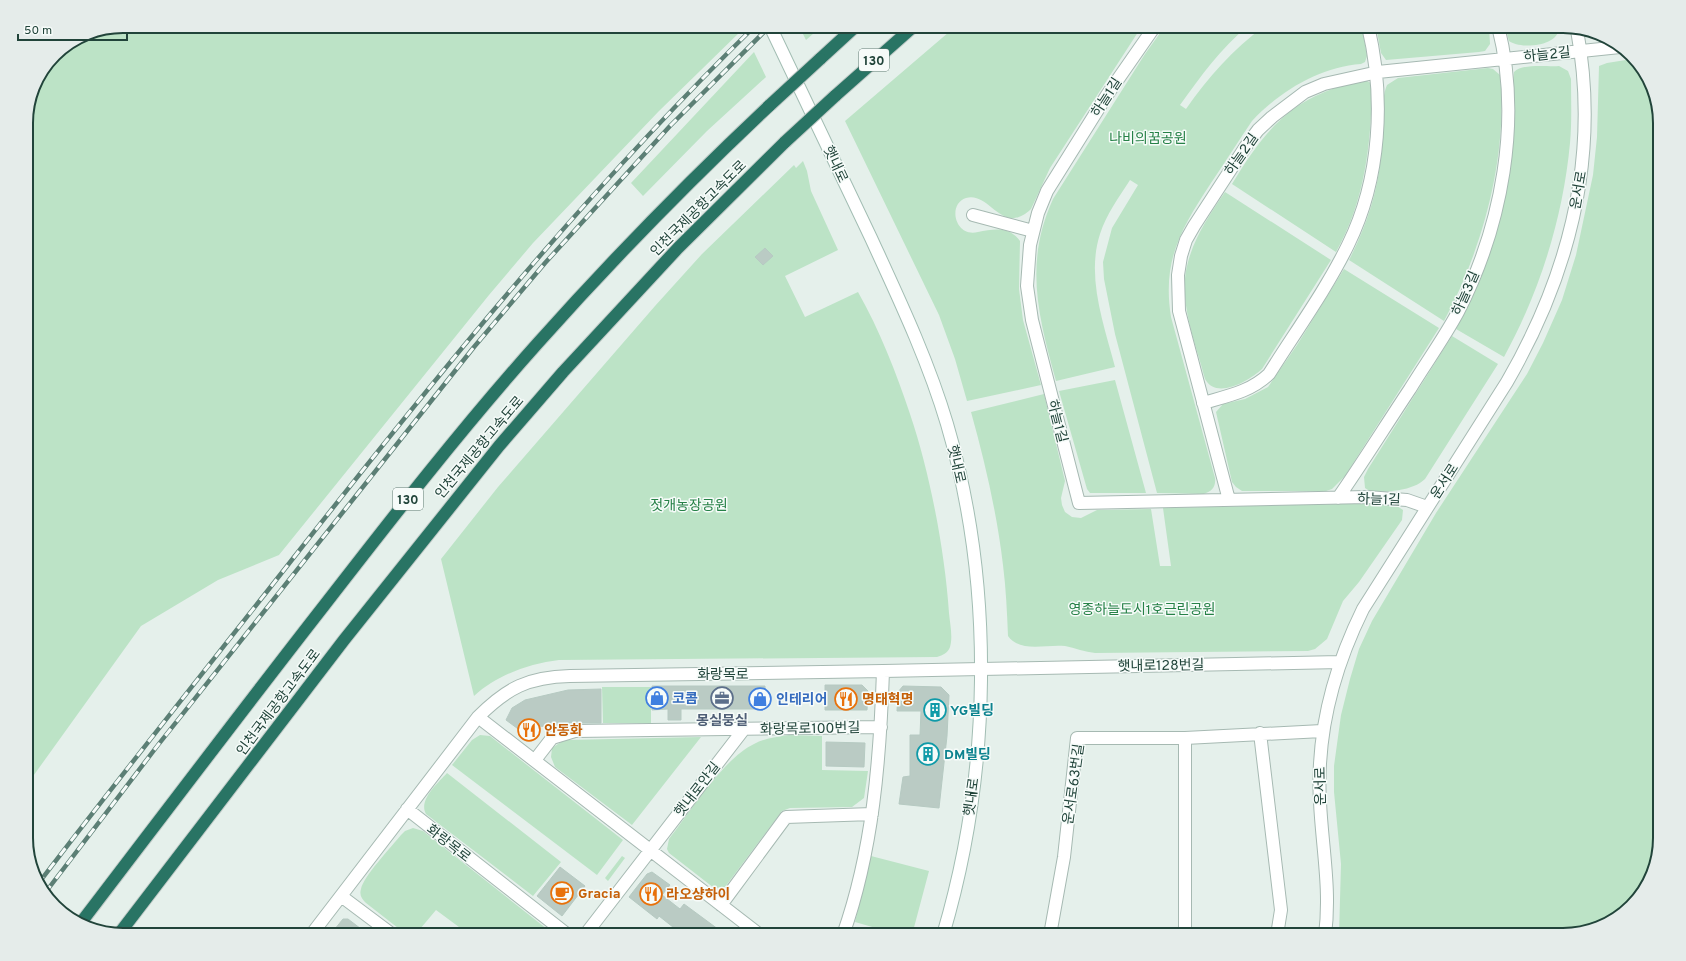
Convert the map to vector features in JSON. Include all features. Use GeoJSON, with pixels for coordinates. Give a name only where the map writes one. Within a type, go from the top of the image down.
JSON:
{"type":"FeatureCollection","features":[{"type":"Feature","properties":{"kind":"highway","name":"인천국제공항고속도로"},"geometry":{"type":"LineString","coordinates":[[84,919],[353,568],[476,415],[536,345],[597,278],[725,147],[848,33]]}},
{"type":"Feature","properties":{"kind":"highway","name":"인천국제공항고속도로"},"geometry":{"type":"LineString","coordinates":[[124,928],[344,640],[494,452],[563,372],[678,248],[785,142],[906,33]]}},
{"type":"Feature","properties":{"kind":"street","name":"햇내로"},"geometry":{"type":"LineString","coordinates":[[773,33],[910,322],[947,424],[960,476],[975,555],[982,630],[981,668],[978,739],[971,798],[956,882],[945,928]]}},
{"type":"Feature","properties":{"kind":"street","name":"하늘1길"},"geometry":{"type":"LineString","coordinates":[[1150,33],[1063,164],[1048,191],[1033,231],[1027,265],[1029,303],[1079,503],[1391,497],[1408,500],[1428,507]]}},
{"type":"Feature","properties":{"kind":"street"},"geometry":{"type":"LineString","coordinates":[[1203,402],[1244,391],[1258,384],[1269,374],[1349,243],[1368,194],[1377,128],[1378,72],[1370,33]]}},
{"type":"Feature","properties":{"kind":"street","name":"하늘3길"},"geometry":{"type":"LineString","coordinates":[[1338,498],[1438,346],[1458,312],[1474,276],[1488,236],[1498,197],[1505,158],[1508,117],[1505,58],[1500,33]]}},
{"type":"Feature","properties":{"kind":"street","name":"운서로"},"geometry":{"type":"LineString","coordinates":[[1325,928],[1326,861],[1320,802],[1319,770],[1322,731],[1331,690],[1350,635],[1363,609],[1527,348],[1553,286],[1564,252],[1580,180],[1586,109],[1581,50],[1578,34]]}},
{"type":"Feature","properties":{"kind":"street","name":"하늘2길"},"geometry":{"type":"LineString","coordinates":[[1229,500],[1180,316],[1178,291],[1181,256],[1194,226],[1258,130],[1281,109],[1305,92],[1324,84],[1378,72],[1612,48]]}},
{"type":"Feature","properties":{"kind":"street"},"geometry":{"type":"LineString","coordinates":[[973,215],[1033,231]]}},
{"type":"Feature","properties":{"kind":"street","name":"햇내로128번길"},"geometry":{"type":"LineString","coordinates":[[981,668],[1340,662]]}},
{"type":"Feature","properties":{"kind":"street","name":"화랑목로"},"geometry":{"type":"LineString","coordinates":[[316,928],[478,717],[496,698],[516,687],[552,676],[981,668]]}},
{"type":"Feature","properties":{"kind":"street","name":"화랑목로100번길"},"geometry":{"type":"LineString","coordinates":[[845,928],[861,867],[872,814],[881,727],[883,671]]}},
{"type":"Feature","properties":{"kind":"street"},"geometry":{"type":"LineString","coordinates":[[478,717],[751,928]]}},
{"type":"Feature","properties":{"kind":"street","name":"화랑목로100번길"},"geometry":{"type":"LineString","coordinates":[[535,760],[552,738],[575,731],[881,727]]}},
{"type":"Feature","properties":{"kind":"street","name":"햇내로안길"},"geometry":{"type":"LineString","coordinates":[[590,928],[744,729]]}},
{"type":"Feature","properties":{"kind":"street","name":"운서로63번길"},"geometry":{"type":"LineString","coordinates":[[1051,928],[1064,857],[1077,738],[1185,738],[1322,731]]}},
{"type":"Feature","properties":{"kind":"street"},"geometry":{"type":"LineString","coordinates":[[1260,733],[1281,910],[1278,928]]}},
{"type":"Feature","properties":{"kind":"street"},"geometry":{"type":"LineString","coordinates":[[1185,738],[1185,928]]}},
{"type":"Feature","properties":{"kind":"street","name":"화랑목로"},"geometry":{"type":"LineString","coordinates":[[407,809],[559,928]]}},
{"type":"Feature","properties":{"kind":"street"},"geometry":{"type":"LineString","coordinates":[[721,905],[786,817],[872,814]]}},
{"type":"Feature","properties":{"kind":"street"},"geometry":{"type":"LineString","coordinates":[[341,896],[383,928]]}},
{"type":"Feature","properties":{"kind":"green space"},"geometry":{"type":"Polygon","coordinates":[[[117,33],[739,33],[659,111],[533,243],[489,295],[279,555],[218,580],[141,626],[33,776],[33,117],[36,99],[42,83],[51,68],[63,55],[83,42],[99,36],[117,33]]]}},
{"type":"Feature","properties":{"kind":"green space"},"geometry":{"type":"Polygon","coordinates":[[[802,33],[814,33],[806,40],[802,33]]]}},
{"type":"Feature","properties":{"kind":"green space"},"geometry":{"type":"Polygon","coordinates":[[[948,33],[1137,33],[1050,168],[1031,209],[1021,216],[1012,218],[1004,216],[982,201],[974,198],[966,198],[960,201],[955,213],[956,220],[959,225],[970,233],[1001,230],[1011,233],[1020,241],[1019,289],[1023,320],[1041,385],[967,401],[955,359],[939,315],[845,121],[948,33]]]}},
{"type":"Feature","properties":{"kind":"green space","name":"나비의꿈공원"},"geometry":{"type":"Polygon","coordinates":[[[1160,33],[1240,33],[1211,63],[1180,105],[1186,109],[1222,64],[1256,33],[1363,33],[1367,56],[1365,62],[1361,64],[1331,70],[1302,82],[1263,110],[1252,121],[1200,200],[1176,246],[1169,278],[1171,317],[1215,478],[1213,488],[1204,494],[1157,493],[1115,334],[1104,279],[1103,262],[1112,228],[1138,185],[1130,180],[1117,200],[1109,213],[1100,234],[1096,250],[1095,267],[1098,301],[1115,367],[1056,381],[1039,311],[1036,267],[1044,222],[1053,199],[1145,54],[1160,33]]]}},
{"type":"Feature","properties":{"kind":"green space"},"geometry":{"type":"Polygon","coordinates":[[[1377,33],[1489,33],[1490,44],[1485,51],[1386,60],[1381,53],[1377,33]]]}},
{"type":"Feature","properties":{"kind":"green space"},"geometry":{"type":"Polygon","coordinates":[[[1507,33],[1558,33],[1554,38],[1539,44],[1522,45],[1509,41],[1507,33]]]}},
{"type":"Feature","properties":{"kind":"green space"},"geometry":{"type":"Polygon","coordinates":[[[754,52],[766,77],[707,131],[643,196],[631,183],[754,52]]]}},
{"type":"Feature","properties":{"kind":"green space"},"geometry":{"type":"Polygon","coordinates":[[[1628,60],[1635,68],[1646,88],[1650,99],[1653,117],[1653,838],[1650,862],[1641,883],[1627,902],[1608,916],[1587,925],[1564,928],[1339,928],[1341,864],[1334,792],[1334,766],[1341,715],[1359,649],[1372,621],[1436,513],[1527,374],[1543,343],[1562,300],[1576,255],[1593,175],[1597,137],[1599,66],[1607,63],[1628,60]]]}},
{"type":"Feature","properties":{"kind":"green space"},"geometry":{"type":"Polygon","coordinates":[[[1529,66],[1559,66],[1568,71],[1571,79],[1571,135],[1562,199],[1556,226],[1539,280],[1529,306],[1504,357],[1456,329],[1468,306],[1481,275],[1502,209],[1514,72],[1523,67],[1529,66]]]}},
{"type":"Feature","properties":{"kind":"green space"},"geometry":{"type":"Polygon","coordinates":[[[1488,68],[1493,69],[1500,75],[1500,137],[1496,169],[1490,201],[1481,233],[1458,293],[1444,321],[1349,260],[1361,235],[1374,196],[1382,147],[1383,100],[1387,85],[1398,78],[1488,68]]]}},
{"type":"Feature","properties":{"kind":"green space"},"geometry":{"type":"Polygon","coordinates":[[[1365,80],[1371,83],[1372,87],[1368,151],[1360,192],[1354,213],[1336,252],[1232,184],[1258,145],[1271,129],[1285,116],[1301,104],[1319,94],[1340,86],[1365,80]]]}},
{"type":"Feature","properties":{"kind":"green space","name":"젓개농장공원"},"geometry":{"type":"Polygon","coordinates":[[[803,161],[807,171],[811,191],[838,250],[785,276],[805,317],[858,292],[880,337],[893,367],[910,414],[924,461],[936,513],[944,564],[951,635],[951,643],[948,651],[937,657],[559,660],[536,664],[503,676],[474,696],[441,559],[498,487],[702,254],[794,165],[796,168],[803,161]]]}},
{"type":"Feature","properties":{"kind":"green space"},"geometry":{"type":"Polygon","coordinates":[[[1225,192],[1331,260],[1262,369],[1241,383],[1224,388],[1217,388],[1210,385],[1205,379],[1186,306],[1185,276],[1191,252],[1199,234],[1225,192]]]}},
{"type":"Feature","properties":{"kind":"green space"},"geometry":{"type":"Polygon","coordinates":[[[1344,269],[1439,328],[1345,476],[1332,489],[1326,491],[1242,491],[1232,482],[1216,412],[1223,404],[1245,399],[1268,387],[1297,345],[1344,269]]]}},
{"type":"Feature","properties":{"kind":"green space"},"geometry":{"type":"Polygon","coordinates":[[[1452,336],[1498,364],[1425,479],[1414,486],[1407,488],[1392,491],[1371,492],[1365,488],[1364,477],[1368,469],[1452,336]]]}},
{"type":"Feature","properties":{"kind":"green space"},"geometry":{"type":"Polygon","coordinates":[[[1115,380],[1146,493],[1090,493],[1087,489],[1059,391],[1115,380]]]}},
{"type":"Feature","properties":{"kind":"green space","name":"영종하늘도시1호근린공원"},"geometry":{"type":"Polygon","coordinates":[[[1044,394],[1065,481],[1061,498],[1065,512],[1072,517],[1081,518],[1097,510],[1151,509],[1160,566],[1171,566],[1163,508],[1386,503],[1394,504],[1403,510],[1402,520],[1359,582],[1343,601],[1327,639],[1315,649],[1308,651],[1095,653],[1065,646],[1034,647],[1019,644],[1008,636],[1005,583],[994,507],[971,412],[1044,394]]]}},
{"type":"Feature","properties":{"kind":"green space"},"geometry":{"type":"Polygon","coordinates":[[[602,687],[651,687],[651,723],[603,723],[602,687]]]}},
{"type":"Feature","properties":{"kind":"green space"},"geometry":{"type":"Polygon","coordinates":[[[480,735],[490,736],[623,840],[597,875],[452,765],[472,740],[480,735]]]}},
{"type":"Feature","properties":{"kind":"green space"},"geometry":{"type":"Polygon","coordinates":[[[789,735],[822,736],[822,770],[868,771],[864,798],[852,807],[790,808],[782,811],[725,887],[714,888],[669,853],[667,849],[669,839],[719,773],[731,761],[743,751],[762,740],[789,735]]]}},
{"type":"Feature","properties":{"kind":"green space"},"geometry":{"type":"Polygon","coordinates":[[[701,737],[632,825],[555,767],[551,757],[552,748],[567,740],[701,737]]]}},
{"type":"Feature","properties":{"kind":"green space"},"geometry":{"type":"Polygon","coordinates":[[[447,773],[561,862],[533,896],[426,814],[424,809],[425,803],[430,792],[447,773]]]}},
{"type":"Feature","properties":{"kind":"green space"},"geometry":{"type":"Polygon","coordinates":[[[413,828],[423,831],[546,928],[460,928],[436,910],[421,928],[398,928],[366,903],[361,897],[360,891],[372,870],[405,831],[413,828]]]}},
{"type":"Feature","properties":{"kind":"green space"},"geometry":{"type":"Polygon","coordinates":[[[622,856],[625,858],[608,881],[605,878],[622,856]]]}},
{"type":"Feature","properties":{"kind":"green space"},"geometry":{"type":"Polygon","coordinates":[[[871,856],[929,871],[914,928],[876,928],[855,922],[871,856]]]}},
{"type":"Feature","properties":{"kind":"building"},"geometry":{"type":"Polygon","coordinates":[[[765,248],[773,256],[763,265],[755,257],[765,248]]]}},
{"type":"Feature","properties":{"kind":"building"},"geometry":{"type":"Polygon","coordinates":[[[825,685],[862,685],[868,691],[867,710],[825,710],[825,685]]]}},
{"type":"Feature","properties":{"kind":"building"},"geometry":{"type":"Polygon","coordinates":[[[652,686],[765,686],[765,709],[681,709],[681,720],[668,720],[668,709],[652,710],[652,686]]]}},
{"type":"Feature","properties":{"kind":"building"},"geometry":{"type":"Polygon","coordinates":[[[903,686],[941,687],[949,695],[947,736],[939,808],[899,804],[903,777],[910,776],[910,735],[920,735],[921,711],[897,711],[898,692],[903,686]]]}},
{"type":"Feature","properties":{"kind":"building"},"geometry":{"type":"Polygon","coordinates":[[[601,689],[601,723],[562,723],[553,727],[537,726],[537,735],[525,734],[506,720],[512,708],[525,700],[568,690],[601,689]]]}},
{"type":"Feature","properties":{"kind":"building"},"geometry":{"type":"Polygon","coordinates":[[[826,742],[865,743],[864,767],[826,766],[826,742]]]}},
{"type":"Feature","properties":{"kind":"building"},"geometry":{"type":"Polygon","coordinates":[[[560,867],[585,886],[562,916],[537,896],[560,867]]]}},
{"type":"Feature","properties":{"kind":"building"},"geometry":{"type":"Polygon","coordinates":[[[652,872],[670,885],[662,895],[680,909],[684,904],[717,928],[674,928],[659,916],[657,919],[629,897],[647,874],[652,872]]]}},
{"type":"Feature","properties":{"kind":"building"},"geometry":{"type":"Polygon","coordinates":[[[343,919],[348,919],[360,928],[336,928],[343,919]]]}},
{"type":"Feature","properties":{"kind":"railway"},"geometry":{"type":"LineString","coordinates":[[43,878],[132,762],[457,353],[572,219],[632,153],[748,33]]}},
{"type":"Feature","properties":{"kind":"railway"},"geometry":{"type":"LineString","coordinates":[[48,889],[158,745],[474,347],[545,263],[670,126],[763,33]]}},
{"type":"Feature","properties":{"kind":"place","name":"코콤"},"geometry":{"type":"Point","coordinates":[657,698]}},
{"type":"Feature","properties":{"kind":"place","name":"몽실뭉실"},"geometry":{"type":"Point","coordinates":[722,698]}},
{"type":"Feature","properties":{"kind":"place","name":"인테리어"},"geometry":{"type":"Point","coordinates":[760,699]}},
{"type":"Feature","properties":{"kind":"place","name":"명태혁명"},"geometry":{"type":"Point","coordinates":[846,699]}},
{"type":"Feature","properties":{"kind":"place","name":"YG빌딩"},"geometry":{"type":"Point","coordinates":[935,710]}},
{"type":"Feature","properties":{"kind":"place","name":"안동화"},"geometry":{"type":"Point","coordinates":[529,730]}},
{"type":"Feature","properties":{"kind":"place","name":"DM빌딩"},"geometry":{"type":"Point","coordinates":[928,754]}},
{"type":"Feature","properties":{"kind":"place","name":"Gracia"},"geometry":{"type":"Point","coordinates":[562,893]}},
{"type":"Feature","properties":{"kind":"place","name":"라오샹하이"},"geometry":{"type":"Point","coordinates":[651,894]}}]}
